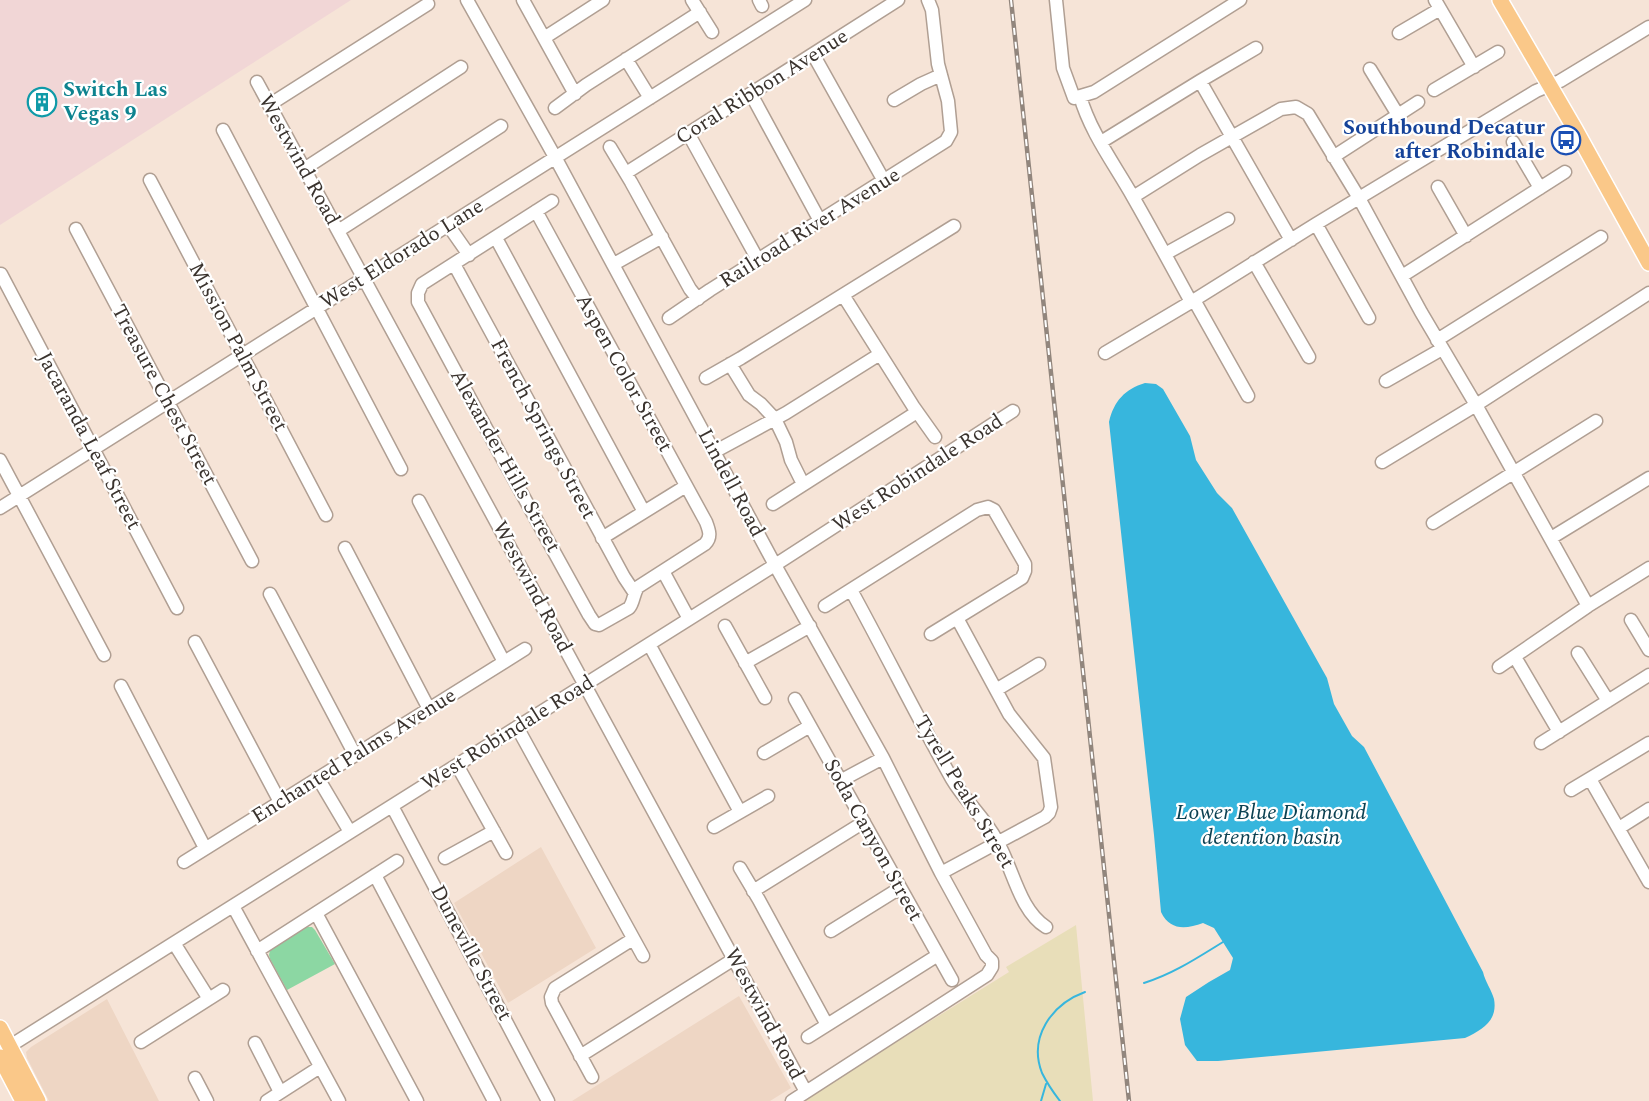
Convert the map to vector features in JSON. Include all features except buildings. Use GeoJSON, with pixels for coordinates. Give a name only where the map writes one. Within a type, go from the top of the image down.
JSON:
{"type":"FeatureCollection","features":[{"type":"Feature","properties":{"kind":"main road"},"geometry":{"type":"LineString","coordinates":[[1500,0],[1649,263]]}},
{"type":"Feature","properties":{"kind":"main road"},"geometry":{"type":"LineString","coordinates":[[0,1028],[3,1052],[23,1101]]}},
{"type":"Feature","properties":{"kind":"main road"},"geometry":{"type":"LineString","coordinates":[[3,1052],[38,1101]]}},
{"type":"Feature","properties":{"kind":"street","name":"Lindell Road"},"geometry":{"type":"LineString","coordinates":[[467,0],[614,264],[714,452],[883,758],[941,873],[986,955],[992,961],[992,967],[981,980],[806,1092]]}},
{"type":"Feature","properties":{"kind":"street"},"geometry":{"type":"LineString","coordinates":[[523,0],[575,93]]}},
{"type":"Feature","properties":{"kind":"street"},"geometry":{"type":"LineString","coordinates":[[692,0],[712,32]]}},
{"type":"Feature","properties":{"kind":"street","name":"West Eldorado Lane"},"geometry":{"type":"LineString","coordinates":[[0,508],[804,0]]}},
{"type":"Feature","properties":{"kind":"street","name":"Coral Ribbon Avenue"},"geometry":{"type":"LineString","coordinates":[[626,173],[898,0]]}},
{"type":"Feature","properties":{"kind":"street"},"geometry":{"type":"LineString","coordinates":[[894,100],[941,75],[932,10],[928,0]]}},
{"type":"Feature","properties":{"kind":"street"},"geometry":{"type":"LineString","coordinates":[[1056,0],[1063,68],[1084,112],[1248,396]]}},
{"type":"Feature","properties":{"kind":"street"},"geometry":{"type":"LineString","coordinates":[[1077,97],[1094,92],[1240,0]]}},
{"type":"Feature","properties":{"kind":"street"},"geometry":{"type":"LineString","coordinates":[[544,38],[598,1]]}},
{"type":"Feature","properties":{"kind":"street"},"geometry":{"type":"LineString","coordinates":[[269,105],[428,4]]}},
{"type":"Feature","properties":{"kind":"street"},"geometry":{"type":"LineString","coordinates":[[1399,33],[1437,4],[1474,66]]}},
{"type":"Feature","properties":{"kind":"street"},"geometry":{"type":"LineString","coordinates":[[555,108],[699,12]]}},
{"type":"Feature","properties":{"kind":"street"},"geometry":{"type":"LineString","coordinates":[[1105,353],[1536,91],[1560,81],[1649,27]]}},
{"type":"Feature","properties":{"kind":"street"},"geometry":{"type":"LineString","coordinates":[[1101,142],[1256,48]]}},
{"type":"Feature","properties":{"kind":"street"},"geometry":{"type":"LineString","coordinates":[[1434,90],[1498,52]]}},
{"type":"Feature","properties":{"kind":"street"},"geometry":{"type":"LineString","coordinates":[[813,54],[884,181]]}},
{"type":"Feature","properties":{"kind":"street"},"geometry":{"type":"LineString","coordinates":[[626,59],[650,98]]}},
{"type":"Feature","properties":{"kind":"street"},"geometry":{"type":"LineString","coordinates":[[304,169],[461,67]]}},
{"type":"Feature","properties":{"kind":"street"},"geometry":{"type":"LineString","coordinates":[[1370,69],[1398,115]]}},
{"type":"Feature","properties":{"kind":"street","name":"Railroad River Avenue"},"geometry":{"type":"LineString","coordinates":[[669,318],[946,141],[950,137],[951,124],[941,75]]}},
{"type":"Feature","properties":{"kind":"street"},"geometry":{"type":"LineString","coordinates":[[1200,81],[1291,240]]}},
{"type":"Feature","properties":{"kind":"street","name":"Westwind Road"},"geometry":{"type":"LineString","coordinates":[[256,82],[806,1092]]}},
{"type":"Feature","properties":{"kind":"street"},"geometry":{"type":"LineString","coordinates":[[751,94],[820,221]]}},
{"type":"Feature","properties":{"kind":"street"},"geometry":{"type":"LineString","coordinates":[[1333,157],[1418,102]]}},
{"type":"Feature","properties":{"kind":"street"},"geometry":{"type":"LineString","coordinates":[[1133,198],[1200,155],[1281,109],[1296,107],[1308,114],[1359,198],[1588,606]]}},
{"type":"Feature","properties":{"kind":"street"},"geometry":{"type":"LineString","coordinates":[[338,231],[501,126]]}},
{"type":"Feature","properties":{"kind":"street"},"geometry":{"type":"LineString","coordinates":[[223,130],[401,469]]}},
{"type":"Feature","properties":{"kind":"street"},"geometry":{"type":"LineString","coordinates":[[688,134],[758,260]]}},
{"type":"Feature","properties":{"kind":"street"},"geometry":{"type":"LineString","coordinates":[[1513,142],[1540,188]]}},
{"type":"Feature","properties":{"kind":"street"},"geometry":{"type":"LineString","coordinates":[[610,147],[690,289],[698,299]]}},
{"type":"Feature","properties":{"kind":"street"},"geometry":{"type":"LineString","coordinates":[[1402,276],[1565,172]]}},
{"type":"Feature","properties":{"kind":"street","name":"Mission Palm Street"},"geometry":{"type":"LineString","coordinates":[[150,180],[326,515]]}},
{"type":"Feature","properties":{"kind":"street"},"geometry":{"type":"LineString","coordinates":[[1438,188],[1466,236]]}},
{"type":"Feature","properties":{"kind":"street"},"geometry":{"type":"LineString","coordinates":[[454,264],[552,201]]}},
{"type":"Feature","properties":{"kind":"street","name":"Aspen Color Street"},"geometry":{"type":"LineString","coordinates":[[536,211],[706,522],[709,540],[663,571]]}},
{"type":"Feature","properties":{"kind":"street"},"geometry":{"type":"LineString","coordinates":[[1165,254],[1228,219]]}},
{"type":"Feature","properties":{"kind":"street"},"geometry":{"type":"LineString","coordinates":[[1316,224],[1369,318]]}},
{"type":"Feature","properties":{"kind":"street"},"geometry":{"type":"LineString","coordinates":[[448,225],[469,255]]}},
{"type":"Feature","properties":{"kind":"street"},"geometry":{"type":"LineString","coordinates":[[706,378],[954,226]]}},
{"type":"Feature","properties":{"kind":"street","name":"Treasure Chest Street"},"geometry":{"type":"LineString","coordinates":[[76,229],[252,561]]}},
{"type":"Feature","properties":{"kind":"street"},"geometry":{"type":"LineString","coordinates":[[614,264],[662,237]]}},
{"type":"Feature","properties":{"kind":"street"},"geometry":{"type":"LineString","coordinates":[[1386,381],[1601,237]]}},
{"type":"Feature","properties":{"kind":"street"},"geometry":{"type":"LineString","coordinates":[[496,238],[644,512]]}},
{"type":"Feature","properties":{"kind":"street"},"geometry":{"type":"LineString","coordinates":[[1254,262],[1309,357]]}},
{"type":"Feature","properties":{"kind":"street","name":"Alexander Hills Street"},"geometry":{"type":"LineString","coordinates":[[454,264],[422,284],[418,293],[418,302],[500,454],[595,624],[599,625],[629,608],[632,605],[634,592]]}},
{"type":"Feature","properties":{"kind":"street","name":"French Springs Street"},"geometry":{"type":"LineString","coordinates":[[454,264],[602,538],[634,592]]}},
{"type":"Feature","properties":{"kind":"street","name":"Jacaranda Leaf Street"},"geometry":{"type":"LineString","coordinates":[[1,274],[177,608]]}},
{"type":"Feature","properties":{"kind":"street"},"geometry":{"type":"LineString","coordinates":[[1382,462],[1476,405],[1649,293]]}},
{"type":"Feature","properties":{"kind":"street"},"geometry":{"type":"LineString","coordinates":[[843,295],[935,437]]}},
{"type":"Feature","properties":{"kind":"street"},"geometry":{"type":"LineString","coordinates":[[714,452],[774,419],[880,354]]}},
{"type":"Feature","properties":{"kind":"street"},"geometry":{"type":"LineString","coordinates":[[730,364],[749,395],[761,404],[774,419],[786,442],[790,460],[803,484]]}},
{"type":"Feature","properties":{"kind":"street","name":"West Robindale Road"},"geometry":{"type":"LineString","coordinates":[[3,1052],[776,565],[1013,411]]}},
{"type":"Feature","properties":{"kind":"street"},"geometry":{"type":"LineString","coordinates":[[773,504],[917,412]]}},
{"type":"Feature","properties":{"kind":"street"},"geometry":{"type":"LineString","coordinates":[[1432,524],[1596,421]]}},
{"type":"Feature","properties":{"kind":"street"},"geometry":{"type":"LineString","coordinates":[[0,460],[104,656]]}},
{"type":"Feature","properties":{"kind":"street"},"geometry":{"type":"LineString","coordinates":[[1551,538],[1649,478]]}},
{"type":"Feature","properties":{"kind":"street"},"geometry":{"type":"LineString","coordinates":[[602,538],[686,486]]}},
{"type":"Feature","properties":{"kind":"street"},"geometry":{"type":"LineString","coordinates":[[418,501],[504,662]]}},
{"type":"Feature","properties":{"kind":"street"},"geometry":{"type":"LineString","coordinates":[[825,606],[977,510],[988,507],[994,510],[1025,564],[1026,571],[1022,578],[931,634]]}},
{"type":"Feature","properties":{"kind":"street"},"geometry":{"type":"LineString","coordinates":[[345,548],[429,709]]}},
{"type":"Feature","properties":{"kind":"street"},"geometry":{"type":"LineString","coordinates":[[1499,667],[1588,606],[1649,568]]}},
{"type":"Feature","properties":{"kind":"street"},"geometry":{"type":"LineString","coordinates":[[634,592],[663,571],[689,619]]}},
{"type":"Feature","properties":{"kind":"street","name":"Tyrell Peaks Street"},"geometry":{"type":"LineString","coordinates":[[851,590],[953,781],[986,822],[1006,857],[1033,917],[1046,927]]}},
{"type":"Feature","properties":{"kind":"street"},"geometry":{"type":"LineString","coordinates":[[270,594],[355,755]]}},
{"type":"Feature","properties":{"kind":"street"},"geometry":{"type":"LineString","coordinates":[[941,873],[1045,817],[1051,807],[1044,758],[1016,724],[957,618]]}},
{"type":"Feature","properties":{"kind":"street"},"geometry":{"type":"LineString","coordinates":[[1631,620],[1649,650]]}},
{"type":"Feature","properties":{"kind":"street"},"geometry":{"type":"LineString","coordinates":[[725,626],[765,698]]}},
{"type":"Feature","properties":{"kind":"street"},"geometry":{"type":"LineString","coordinates":[[745,663],[810,626]]}},
{"type":"Feature","properties":{"kind":"street"},"geometry":{"type":"LineString","coordinates":[[195,642],[280,802]]}},
{"type":"Feature","properties":{"kind":"street"},"geometry":{"type":"LineString","coordinates":[[649,644],[740,812]]}},
{"type":"Feature","properties":{"kind":"street","name":"Enchanted Palms Avenue"},"geometry":{"type":"LineString","coordinates":[[184,862],[525,650]]}},
{"type":"Feature","properties":{"kind":"street"},"geometry":{"type":"LineString","coordinates":[[1578,653],[1608,701]]}},
{"type":"Feature","properties":{"kind":"street"},"geometry":{"type":"LineString","coordinates":[[1515,657],[1559,732]]}},
{"type":"Feature","properties":{"kind":"street"},"geometry":{"type":"LineString","coordinates":[[996,690],[1039,664]]}},
{"type":"Feature","properties":{"kind":"street"},"geometry":{"type":"LineString","coordinates":[[1541,743],[1649,675]]}},
{"type":"Feature","properties":{"kind":"street"},"geometry":{"type":"LineString","coordinates":[[121,686],[206,848]]}},
{"type":"Feature","properties":{"kind":"street","name":"Soda Canyon Street"},"geometry":{"type":"LineString","coordinates":[[795,699],[952,980]]}},
{"type":"Feature","properties":{"kind":"street"},"geometry":{"type":"LineString","coordinates":[[764,753],[810,726]]}},
{"type":"Feature","properties":{"kind":"street"},"geometry":{"type":"LineString","coordinates":[[517,727],[643,956]]}},
{"type":"Feature","properties":{"kind":"street"},"geometry":{"type":"LineString","coordinates":[[1571,790],[1649,743]]}},
{"type":"Feature","properties":{"kind":"street"},"geometry":{"type":"LineString","coordinates":[[840,781],[883,758]]}},
{"type":"Feature","properties":{"kind":"street"},"geometry":{"type":"LineString","coordinates":[[457,765],[506,853]]}},
{"type":"Feature","properties":{"kind":"street"},"geometry":{"type":"LineString","coordinates":[[318,778],[350,832]]}},
{"type":"Feature","properties":{"kind":"street"},"geometry":{"type":"LineString","coordinates":[[1590,779],[1648,879]]}},
{"type":"Feature","properties":{"kind":"street"},"geometry":{"type":"LineString","coordinates":[[714,827],[768,796]]}},
{"type":"Feature","properties":{"kind":"street","name":"Duneville Street"},"geometry":{"type":"LineString","coordinates":[[392,806],[548,1101]]}},
{"type":"Feature","properties":{"kind":"street"},"geometry":{"type":"LineString","coordinates":[[1619,828],[1649,809]]}},
{"type":"Feature","properties":{"kind":"street"},"geometry":{"type":"LineString","coordinates":[[753,891],[864,822]]}},
{"type":"Feature","properties":{"kind":"street"},"geometry":{"type":"LineString","coordinates":[[445,858],[494,831]]}},
{"type":"Feature","properties":{"kind":"street"},"geometry":{"type":"LineString","coordinates":[[257,951],[397,861]]}},
{"type":"Feature","properties":{"kind":"street"},"geometry":{"type":"LineString","coordinates":[[740,868],[827,1025]]}},
{"type":"Feature","properties":{"kind":"street"},"geometry":{"type":"LineString","coordinates":[[375,875],[494,1101]]}},
{"type":"Feature","properties":{"kind":"street"},"geometry":{"type":"LineString","coordinates":[[831,931],[900,888]]}},
{"type":"Feature","properties":{"kind":"street"},"geometry":{"type":"LineString","coordinates":[[233,906],[339,1101]]}},
{"type":"Feature","properties":{"kind":"street"},"geometry":{"type":"LineString","coordinates":[[316,913],[417,1101]]}},
{"type":"Feature","properties":{"kind":"street"},"geometry":{"type":"LineString","coordinates":[[592,1077],[552,1003],[551,997],[555,988],[633,939]]}},
{"type":"Feature","properties":{"kind":"street"},"geometry":{"type":"LineString","coordinates":[[174,944],[209,999]]}},
{"type":"Feature","properties":{"kind":"street"},"geometry":{"type":"LineString","coordinates":[[808,1037],[938,955]]}},
{"type":"Feature","properties":{"kind":"street"},"geometry":{"type":"LineString","coordinates":[[580,1056],[734,959]]}},
{"type":"Feature","properties":{"kind":"street"},"geometry":{"type":"LineString","coordinates":[[141,1042],[223,990]]}},
{"type":"Feature","properties":{"kind":"street"},"geometry":{"type":"LineString","coordinates":[[255,1043],[280,1092]]}},
{"type":"Feature","properties":{"kind":"street"},"geometry":{"type":"LineString","coordinates":[[267,1101],[320,1067]]}},
{"type":"Feature","properties":{"kind":"street"},"geometry":{"type":"LineString","coordinates":[[195,1078],[207,1101]]}},
{"type":"Feature","properties":{"kind":"street"},"geometry":{"type":"LineString","coordinates":[[792,1101],[806,1092]]}},
{"type":"Feature","properties":{"kind":"shaded area"},"geometry":{"type":"Polygon","coordinates":[[[0,0],[351,0],[0,225],[0,0]]]}},
{"type":"Feature","properties":{"kind":"shaded area"},"geometry":{"type":"Polygon","coordinates":[[[541,847],[596,948],[508,1003],[454,903],[541,847]]]}},
{"type":"Feature","properties":{"kind":"shaded area"},"geometry":{"type":"Polygon","coordinates":[[[739,996],[791,1088],[770,1101],[572,1101],[739,996]]]}},
{"type":"Feature","properties":{"kind":"shaded area"},"geometry":{"type":"Polygon","coordinates":[[[107,999],[159,1101],[49,1101],[26,1052],[107,999]]]}},
{"type":"Feature","properties":{"kind":"green space"},"geometry":{"type":"Polygon","coordinates":[[[307,927],[315,930],[335,964],[287,990],[270,959],[270,950],[307,927]]]}},
{"type":"Feature","properties":{"kind":"sand"},"geometry":{"type":"Polygon","coordinates":[[[1076,925],[1093,1101],[802,1101],[1009,972],[1006,967],[1076,925]]]}},
{"type":"Feature","properties":{"kind":"water","name":"Lower Blue Diamond detention basin"},"geometry":{"type":"Polygon","coordinates":[[[1145,383],[1156,384],[1163,389],[1190,436],[1196,460],[1217,493],[1232,508],[1327,678],[1334,704],[1352,736],[1364,747],[1483,972],[1494,999],[1494,1013],[1483,1028],[1465,1038],[1218,1061],[1197,1061],[1185,1045],[1180,1019],[1186,997],[1230,970],[1233,958],[1214,928],[1203,923],[1179,927],[1169,923],[1161,912],[1109,422],[1121,397],[1145,383]]]}},
{"type":"Feature","properties":{"kind":"waterway"},"geometry":{"type":"LineString","coordinates":[[1144,983],[1175,970],[1223,942]]}},
{"type":"Feature","properties":{"kind":"waterway"},"geometry":{"type":"LineString","coordinates":[[1060,1101],[1042,1073],[1038,1060],[1038,1047],[1041,1035],[1053,1013],[1073,997],[1085,992]]}},
{"type":"Feature","properties":{"kind":"waterway"},"geometry":{"type":"LineString","coordinates":[[1041,1101],[1046,1084]]}},
{"type":"Feature","properties":{"kind":"railway"},"geometry":{"type":"LineString","coordinates":[[1011,0],[1129,1101]]}},
{"type":"Feature","properties":{"kind":"place","name":"Switch Las Vegas 9"},"geometry":{"type":"Point","coordinates":[42,102]}},
{"type":"Feature","properties":{"kind":"place","name":"Southbound Decatur after Robindale"},"geometry":{"type":"Point","coordinates":[1566,140]}}]}
